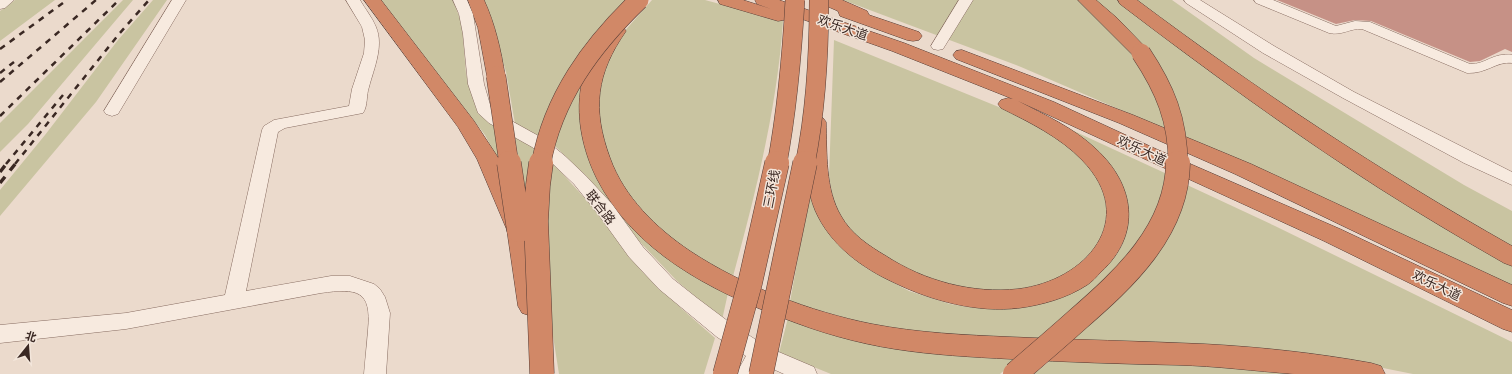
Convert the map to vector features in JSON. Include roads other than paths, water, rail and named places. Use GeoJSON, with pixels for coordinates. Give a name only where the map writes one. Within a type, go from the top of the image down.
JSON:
{"type":"FeatureCollection","features":[{"type":"Feature","properties":{"kind":"highway"},"geometry":{"type":"LineString","coordinates":[[372,0],[467,125],[488,159],[519,230]]}},
{"type":"Feature","properties":{"kind":"highway"},"geometry":{"type":"LineString","coordinates":[[476,0],[486,22],[490,36],[541,374]]}},
{"type":"Feature","properties":{"kind":"highway"},"geometry":{"type":"LineString","coordinates":[[541,374],[536,208],[542,154],[546,140],[564,96],[587,59],[612,26],[640,0]]}},
{"type":"Feature","properties":{"kind":"highway"},"geometry":{"type":"LineString","coordinates":[[640,0],[608,42],[600,58],[590,88],[588,111],[589,128],[599,160],[614,190],[628,208],[653,234],[674,252],[697,268],[746,293],[801,314],[874,335],[933,343],[1053,350],[1222,356],[1293,362],[1371,374]]}},
{"type":"Feature","properties":{"kind":"highway"},"geometry":{"type":"LineString","coordinates":[[729,0],[876,51],[1000,100],[1149,154]]}},
{"type":"Feature","properties":{"kind":"highway","name":"欢乐大道"},"geometry":{"type":"LineString","coordinates":[[763,0],[898,47],[1047,106],[1149,154],[1332,235],[1512,322]]}},
{"type":"Feature","properties":{"kind":"highway","name":"三环线"},"geometry":{"type":"LineString","coordinates":[[725,374],[753,271],[770,200],[783,127],[792,56],[796,0]]}},
{"type":"Feature","properties":{"kind":"highway","name":"欢乐大道"},"geometry":{"type":"LineString","coordinates":[[810,0],[938,46],[1119,116],[1243,169],[1512,296]]}},
{"type":"Feature","properties":{"kind":"highway"},"geometry":{"type":"LineString","coordinates":[[760,363],[777,301],[810,139],[815,102],[818,57],[819,0]]}},
{"type":"Feature","properties":{"kind":"highway"},"geometry":{"type":"LineString","coordinates":[[828,0],[882,25]]}},
{"type":"Feature","properties":{"kind":"highway"},"geometry":{"type":"LineString","coordinates":[[1015,374],[1111,290],[1143,254],[1164,220],[1176,186],[1179,146],[1172,109],[1166,93],[1141,54],[1111,22],[1086,0]]}},
{"type":"Feature","properties":{"kind":"highway"},"geometry":{"type":"LineString","coordinates":[[1126,0],[1206,60],[1387,183],[1512,257]]}},
{"type":"Feature","properties":{"kind":"highway"},"geometry":{"type":"LineString","coordinates":[[815,102],[819,178],[823,200],[830,218],[838,231],[874,262],[896,275],[922,286],[949,294],[985,299],[1006,299],[1052,291],[1080,277],[1098,262],[1115,236],[1119,224],[1116,199],[1105,174],[1088,153],[1071,139],[1000,100]]}},
{"type":"Feature","properties":{"kind":"street"},"geometry":{"type":"LineString","coordinates":[[0,5],[7,0]]}},
{"type":"Feature","properties":{"kind":"street"},"geometry":{"type":"LineString","coordinates":[[112,110],[179,0]]}},
{"type":"Feature","properties":{"kind":"street"},"geometry":{"type":"LineString","coordinates":[[234,301],[270,130],[280,124],[357,110],[360,89],[371,53],[372,40],[369,28],[353,0]]}},
{"type":"Feature","properties":{"kind":"street","name":"联合路"},"geometry":{"type":"LineString","coordinates":[[460,0],[466,14],[476,84],[484,110],[495,119],[538,143],[559,160],[580,180],[605,209],[636,252],[666,284],[725,331],[760,363],[806,374]]}},
{"type":"Feature","properties":{"kind":"street"},"geometry":{"type":"LineString","coordinates":[[938,46],[966,0]]}},
{"type":"Feature","properties":{"kind":"street"},"geometry":{"type":"LineString","coordinates":[[1191,0],[1331,87],[1512,179]]}},
{"type":"Feature","properties":{"kind":"street"},"geometry":{"type":"LineString","coordinates":[[1261,0],[1334,30],[1341,31],[1353,24],[1365,26],[1467,68],[1481,69],[1500,58],[1512,59]]}},
{"type":"Feature","properties":{"kind":"street"},"geometry":{"type":"LineString","coordinates":[[0,334],[126,320],[330,284],[349,283],[365,288],[376,299],[380,309],[375,374]]}},
{"type":"Feature","properties":{"kind":"street"},"geometry":{"type":"LineString","coordinates":[[747,374],[760,363]]}},
{"type":"Feature","properties":{"kind":"railway"},"geometry":{"type":"LineString","coordinates":[[0,49],[67,0]]}},
{"type":"Feature","properties":{"kind":"railway"},"geometry":{"type":"LineString","coordinates":[[0,82],[96,0]]}},
{"type":"Feature","properties":{"kind":"railway"},"geometry":{"type":"LineString","coordinates":[[0,116],[119,0]]}},
{"type":"Feature","properties":{"kind":"railway"},"geometry":{"type":"LineString","coordinates":[[15,164],[119,34],[149,0]]}},
{"type":"Feature","properties":{"kind":"railway"},"geometry":{"type":"LineString","coordinates":[[0,73],[14,62]]}},
{"type":"Feature","properties":{"kind":"railway"},"geometry":{"type":"LineString","coordinates":[[6,164],[63,95]]}},
{"type":"Feature","properties":{"kind":"railway"},"geometry":{"type":"LineString","coordinates":[[0,172],[7,163]]}},
{"type":"Feature","properties":{"kind":"railway"},"geometry":{"type":"LineString","coordinates":[[0,183],[16,163]]}}]}
